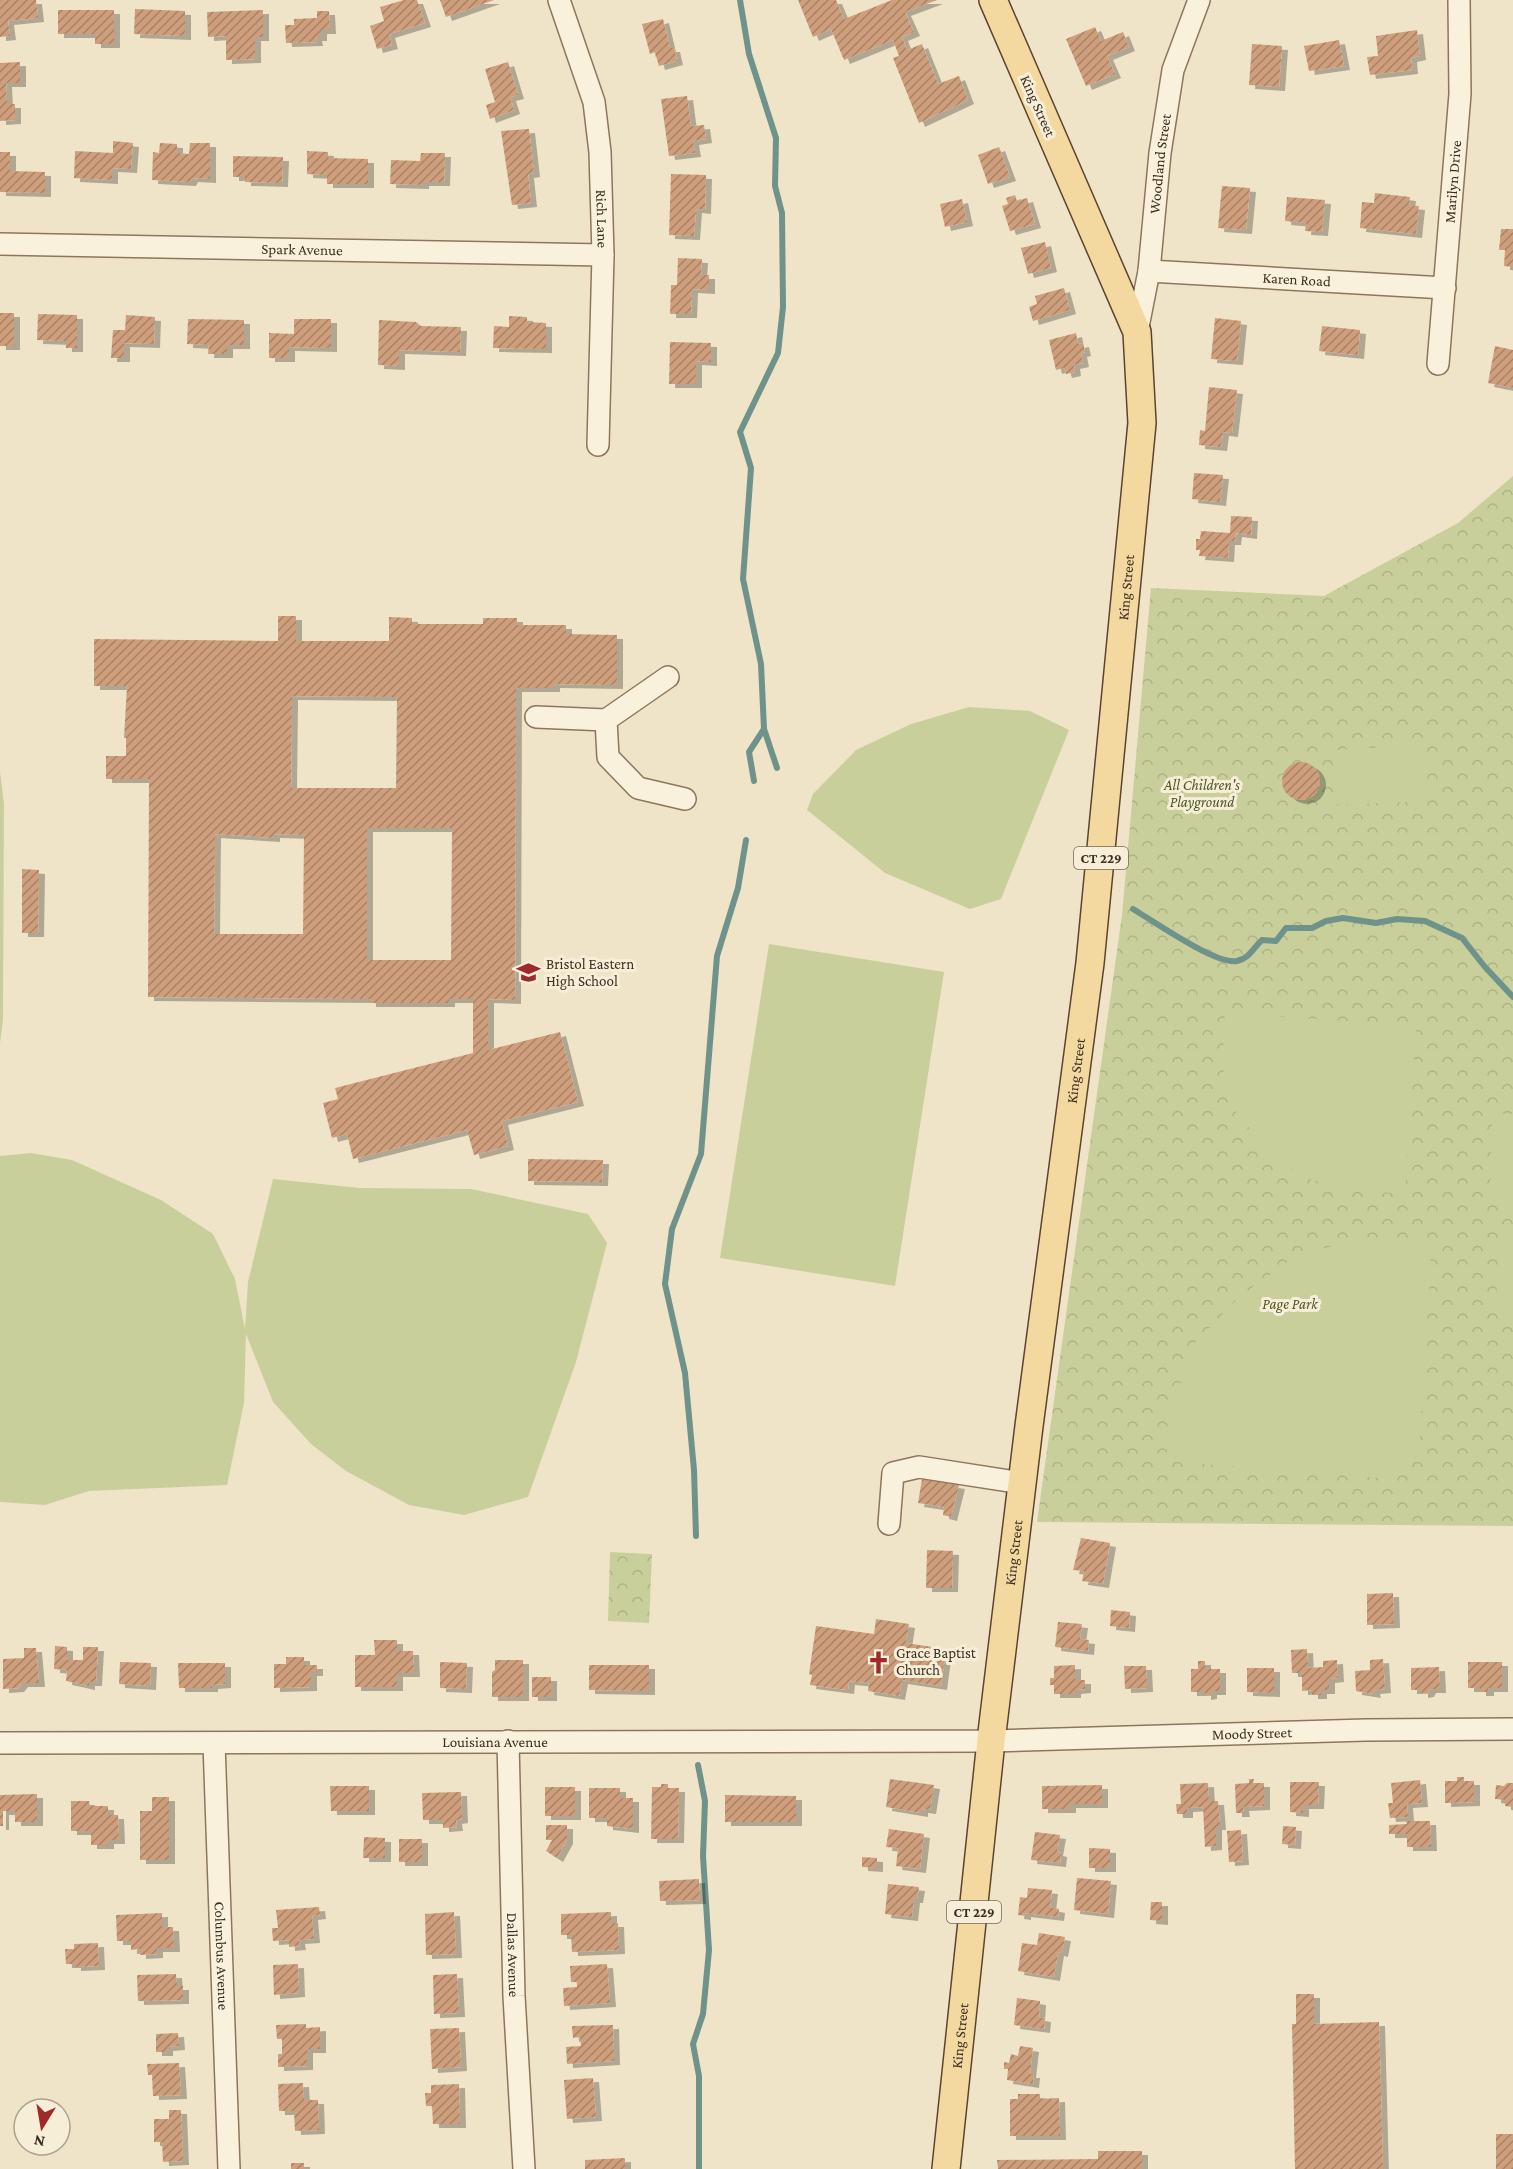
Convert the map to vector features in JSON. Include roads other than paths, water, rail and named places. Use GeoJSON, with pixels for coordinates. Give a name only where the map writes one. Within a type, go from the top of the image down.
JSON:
{"type":"FeatureCollection","features":[{"type":"Feature","properties":{"kind":"main road","name":"King Street"},"geometry":{"type":"LineString","coordinates":[[946,2169],[991,1741],[1022,1483],[1090,963],[1142,423],[1137,332],[993,0]]}},
{"type":"Feature","properties":{"kind":"street","name":"Rich Lane"},"geometry":{"type":"LineString","coordinates":[[560,0],[594,102],[600,152],[603,255],[598,444]]}},
{"type":"Feature","properties":{"kind":"street","name":"Woodland Street"},"geometry":{"type":"LineString","coordinates":[[1137,332],[1149,271],[1160,153],[1173,70],[1199,0]]}},
{"type":"Feature","properties":{"kind":"street","name":"Marilyn Drive"},"geometry":{"type":"LineString","coordinates":[[1438,364],[1460,94],[1459,0]]}},
{"type":"Feature","properties":{"kind":"street","name":"Spark Avenue"},"geometry":{"type":"LineString","coordinates":[[0,244],[603,255]]}},
{"type":"Feature","properties":{"kind":"street","name":"Karen Road"},"geometry":{"type":"LineString","coordinates":[[1149,271],[1444,288]]}},
{"type":"Feature","properties":{"kind":"street"},"geometry":{"type":"LineString","coordinates":[[536,717],[606,720],[668,677]]}},
{"type":"Feature","properties":{"kind":"street"},"geometry":{"type":"LineString","coordinates":[[606,720],[608,757],[638,788],[686,799]]}},
{"type":"Feature","properties":{"kind":"street"},"geometry":{"type":"LineString","coordinates":[[889,1524],[893,1473],[919,1467],[1022,1483]]}},
{"type":"Feature","properties":{"kind":"street","name":"Moody Street"},"geometry":{"type":"LineString","coordinates":[[991,1741],[1387,1730],[1513,1729]]}},
{"type":"Feature","properties":{"kind":"street","name":"Dallas Avenue"},"geometry":{"type":"LineString","coordinates":[[508,1741],[514,1996],[524,2169]]}},
{"type":"Feature","properties":{"kind":"street","name":"Louisiana Avenue"},"geometry":{"type":"LineString","coordinates":[[0,1743],[991,1741]]}},
{"type":"Feature","properties":{"kind":"street","name":"Columbus Avenue"},"geometry":{"type":"LineString","coordinates":[[214,1743],[229,2169]]}},
{"type":"Feature","properties":{"kind":"waterway"},"geometry":{"type":"LineString","coordinates":[[740,0],[749,54],[776,138],[775,186],[782,213],[783,307],[778,353],[740,432],[751,468],[743,579],[761,664],[764,729],[749,752],[754,781]]}},
{"type":"Feature","properties":{"kind":"waterway"},"geometry":{"type":"LineString","coordinates":[[764,729],[777,768]]}},
{"type":"Feature","properties":{"kind":"waterway"},"geometry":{"type":"LineString","coordinates":[[696,1536],[694,1470],[685,1373],[665,1284],[672,1229],[701,1154],[717,956],[738,888],[746,840]]}},
{"type":"Feature","properties":{"kind":"waterway"},"geometry":{"type":"LineString","coordinates":[[1133,909],[1200,949],[1227,960],[1237,961],[1248,955],[1262,940],[1276,941],[1286,928],[1312,928],[1326,921],[1343,918],[1376,923],[1397,919],[1425,921],[1462,938],[1513,997]]}},
{"type":"Feature","properties":{"kind":"waterway"},"geometry":{"type":"LineString","coordinates":[[698,1765],[705,1801],[703,1856],[709,1950],[703,2014],[693,2044],[699,2076],[699,2169]]}},
{"type":"Feature","properties":{"kind":"place","name":"Bristol Eastern High School"},"geometry":{"type":"Point","coordinates":[528,973]}},
{"type":"Feature","properties":{"kind":"place","name":"Grace Baptist Church"},"geometry":{"type":"Point","coordinates":[878,1662]}},
{"type":"Feature","properties":{"kind":"park label","name":"All Children's Playground"},"geometry":{"type":"Point","coordinates":[1202,794]}},
{"type":"Feature","properties":{"kind":"park label","name":"Page Park"},"geometry":{"type":"Point","coordinates":[1290,1304]}}]}
